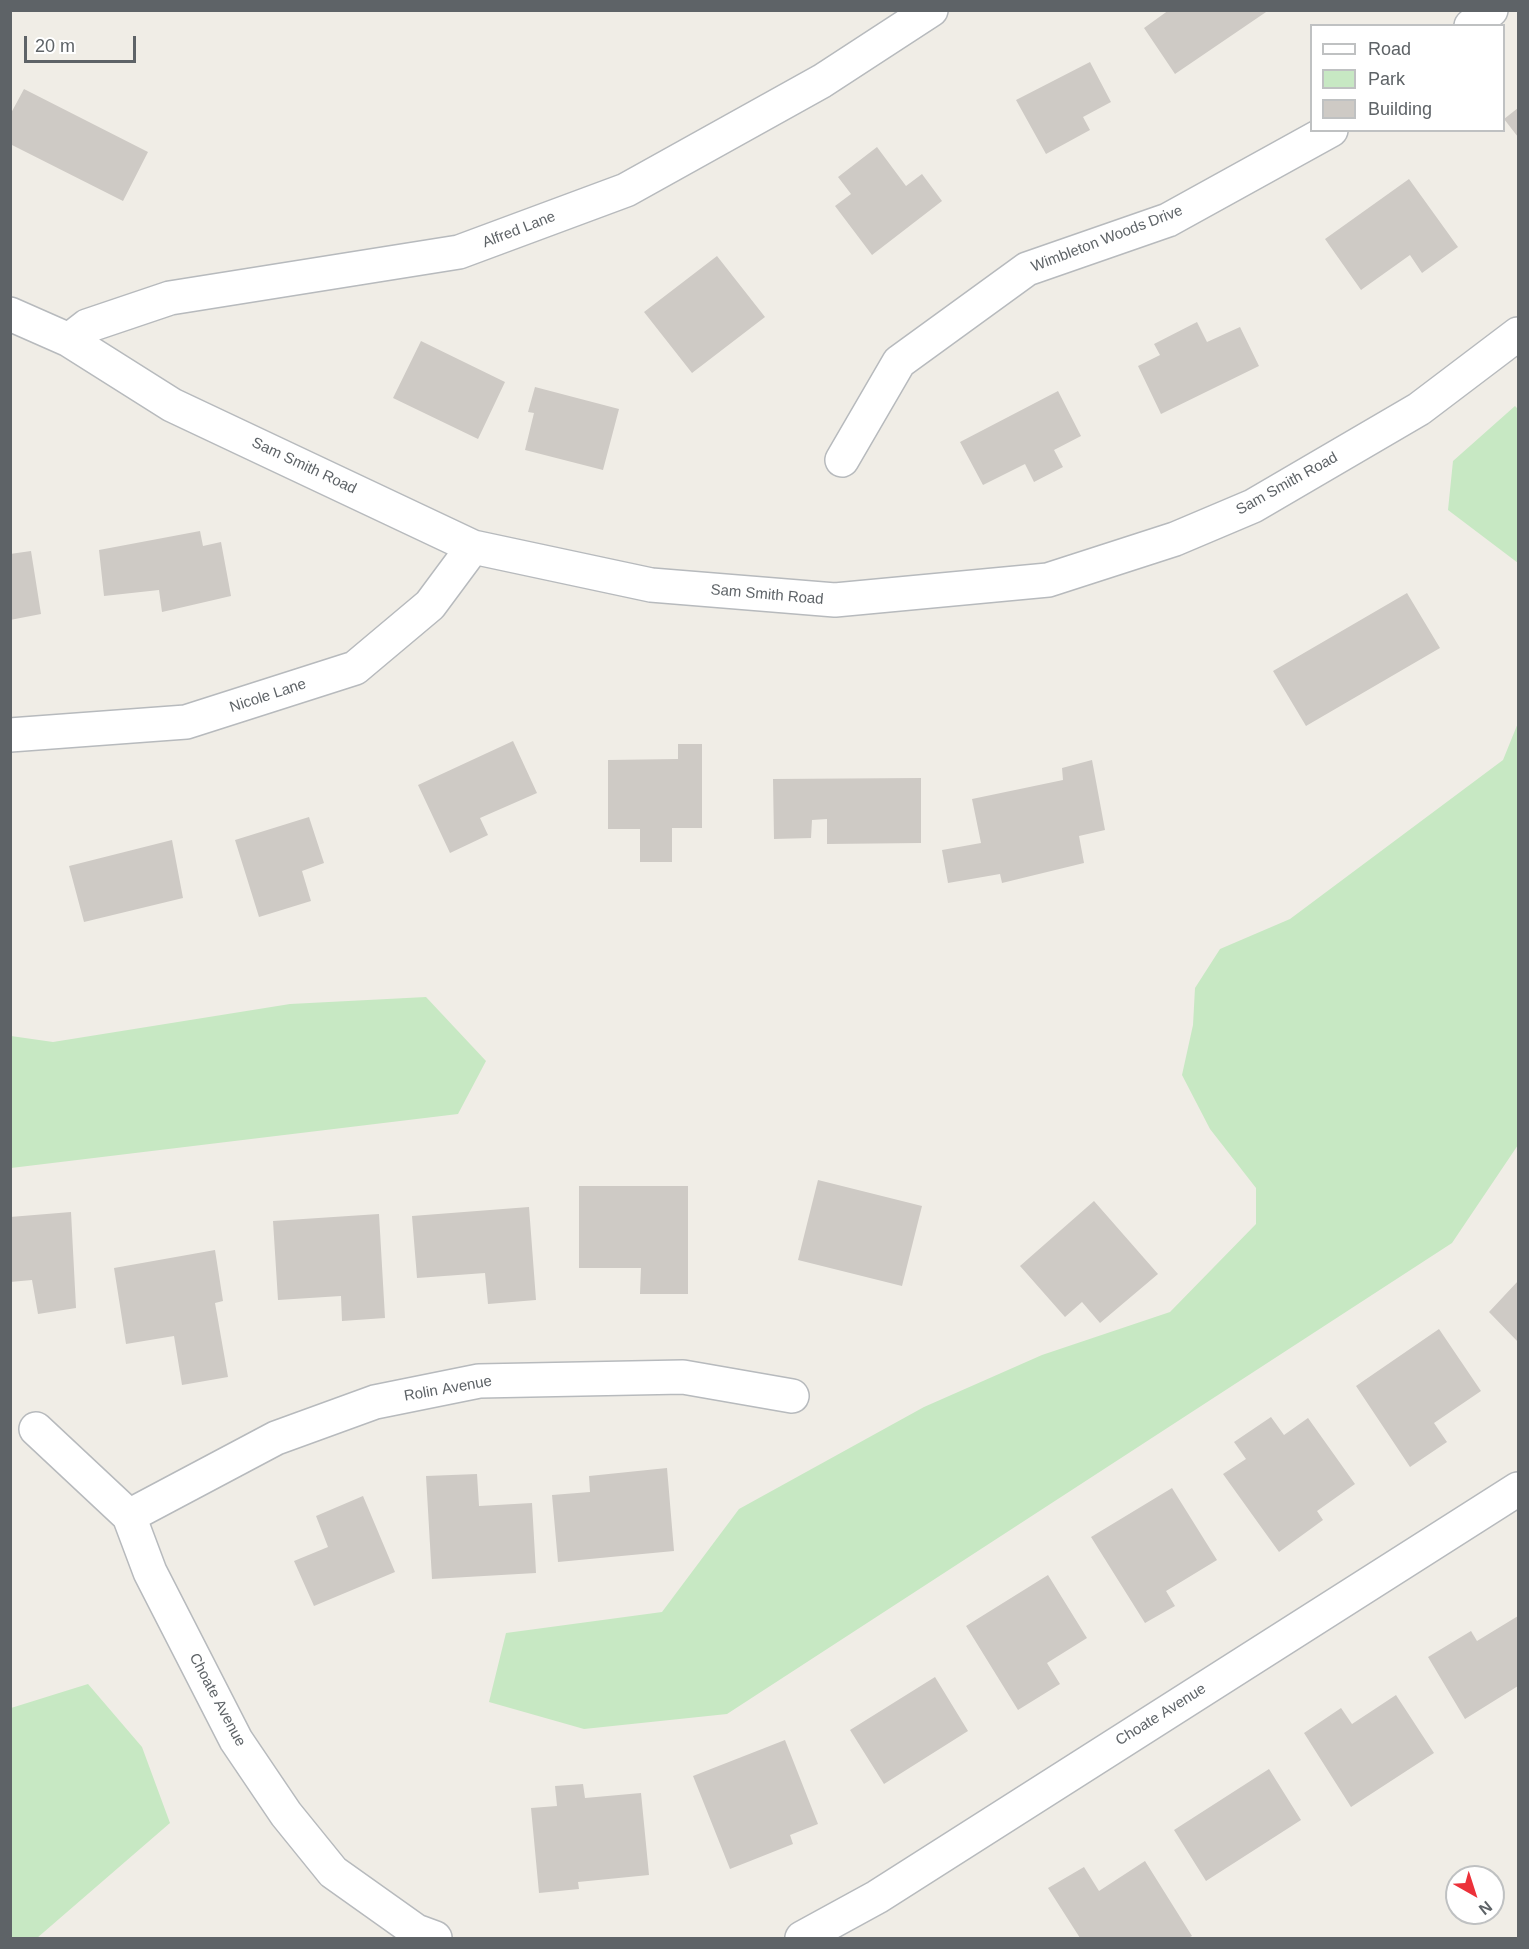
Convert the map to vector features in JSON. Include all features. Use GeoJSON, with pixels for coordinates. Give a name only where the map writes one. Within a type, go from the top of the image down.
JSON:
{"type":"FeatureCollection","features":[{"type":"Feature","properties":{"kind":"street","name":"Alfred Lane"},"geometry":{"type":"LineString","coordinates":[[69,340],[87,326],[170,298],[459,252],[626,190],[822,81],[931,10]]}},
{"type":"Feature","properties":{"kind":"street"},"geometry":{"type":"LineString","coordinates":[[1474,24],[1491,10]]}},
{"type":"Feature","properties":{"kind":"street","name":"Wimbleton Woods Drive"},"geometry":{"type":"LineString","coordinates":[[842,460],[899,362],[1027,269],[1168,220],[1327,132]]}},
{"type":"Feature","properties":{"kind":"street","name":"Sam Smith Road"},"geometry":{"type":"LineString","coordinates":[[10,314],[69,340],[172,405],[473,547],[651,585],[835,600],[1048,580],[1175,539],[1253,506],[1419,409],[1518,334]]}},
{"type":"Feature","properties":{"kind":"street","name":"Nicole Lane"},"geometry":{"type":"LineString","coordinates":[[10,735],[186,722],[355,668],[430,605],[473,547]]}},
{"type":"Feature","properties":{"kind":"street","name":"Rolin Avenue"},"geometry":{"type":"LineString","coordinates":[[129,1516],[276,1438],[375,1402],[479,1381],[683,1377],[792,1396]]}},
{"type":"Feature","properties":{"kind":"street","name":"Choate Avenue"},"geometry":{"type":"LineString","coordinates":[[36,1429],[129,1516],[150,1572],[236,1740],[286,1814],[333,1872],[416,1931],[435,1938]]}},
{"type":"Feature","properties":{"kind":"street","name":"Choate Avenue"},"geometry":{"type":"LineString","coordinates":[[802,1938],[877,1897],[1518,1489]]}},
{"type":"Feature","properties":{"kind":"green space"},"geometry":{"type":"Polygon","coordinates":[[[1515,406],[1518,409],[1518,563],[1448,510],[1453,461],[1515,406]]]}},
{"type":"Feature","properties":{"kind":"green space"},"geometry":{"type":"Polygon","coordinates":[[[1518,723],[1518,1145],[1452,1243],[727,1714],[584,1729],[489,1702],[506,1633],[662,1612],[739,1509],[924,1407],[1042,1355],[1170,1312],[1256,1224],[1256,1188],[1210,1129],[1182,1075],[1193,1025],[1195,988],[1220,949],[1290,919],[1503,760],[1518,723]]]}},
{"type":"Feature","properties":{"kind":"green space"},"geometry":{"type":"Polygon","coordinates":[[[426,997],[486,1061],[458,1114],[11,1168],[11,1036],[53,1042],[290,1004],[426,997]]]}},
{"type":"Feature","properties":{"kind":"green space"},"geometry":{"type":"Polygon","coordinates":[[[88,1684],[142,1747],[170,1823],[37,1938],[11,1938],[11,1708],[88,1684]]]}},
{"type":"Feature","properties":{"kind":"building"},"geometry":{"type":"Polygon","coordinates":[[[1169,10],[1269,10],[1175,74],[1144,28],[1169,10]]]}},
{"type":"Feature","properties":{"kind":"building"},"geometry":{"type":"Polygon","coordinates":[[[1090,62],[1111,102],[1083,117],[1090,130],[1046,154],[1016,100],[1090,62]]]}},
{"type":"Feature","properties":{"kind":"building"},"geometry":{"type":"Polygon","coordinates":[[[24,89],[148,152],[123,201],[10,144],[10,115],[24,89]]]}},
{"type":"Feature","properties":{"kind":"building"},"geometry":{"type":"Polygon","coordinates":[[[1518,108],[1518,137],[1505,120],[1518,108]]]}},
{"type":"Feature","properties":{"kind":"building"},"geometry":{"type":"Polygon","coordinates":[[[877,147],[906,186],[922,174],[942,201],[872,255],[835,206],[851,194],[838,177],[877,147]]]}},
{"type":"Feature","properties":{"kind":"building"},"geometry":{"type":"Polygon","coordinates":[[[1409,179],[1458,247],[1422,273],[1410,255],[1361,290],[1325,239],[1409,179]]]}},
{"type":"Feature","properties":{"kind":"building"},"geometry":{"type":"Polygon","coordinates":[[[717,256],[765,317],[692,373],[644,312],[717,256]]]}},
{"type":"Feature","properties":{"kind":"building"},"geometry":{"type":"Polygon","coordinates":[[[1197,322],[1207,342],[1240,327],[1259,366],[1161,414],[1138,366],[1160,355],[1154,344],[1197,322]]]}},
{"type":"Feature","properties":{"kind":"building"},"geometry":{"type":"Polygon","coordinates":[[[421,341],[505,382],[478,439],[393,398],[421,341]]]}},
{"type":"Feature","properties":{"kind":"building"},"geometry":{"type":"Polygon","coordinates":[[[535,387],[619,409],[603,470],[525,450],[534,413],[528,412],[535,387]]]}},
{"type":"Feature","properties":{"kind":"building"},"geometry":{"type":"Polygon","coordinates":[[[1058,391],[1081,436],[1054,450],[1063,467],[1034,482],[1025,464],[983,485],[960,442],[1058,391]]]}},
{"type":"Feature","properties":{"kind":"building"},"geometry":{"type":"Polygon","coordinates":[[[200,531],[203,546],[221,542],[231,596],[162,612],[159,590],[104,596],[99,550],[200,531]]]}},
{"type":"Feature","properties":{"kind":"building"},"geometry":{"type":"Polygon","coordinates":[[[31,551],[41,614],[10,620],[10,554],[31,551]]]}},
{"type":"Feature","properties":{"kind":"building"},"geometry":{"type":"Polygon","coordinates":[[[1407,593],[1440,648],[1306,726],[1273,671],[1407,593]]]}},
{"type":"Feature","properties":{"kind":"building"},"geometry":{"type":"Polygon","coordinates":[[[513,741],[537,793],[480,818],[488,835],[450,853],[418,785],[513,741]]]}},
{"type":"Feature","properties":{"kind":"building"},"geometry":{"type":"Polygon","coordinates":[[[678,744],[702,744],[702,828],[672,828],[672,862],[640,862],[640,829],[608,829],[608,760],[678,759],[678,744]]]}},
{"type":"Feature","properties":{"kind":"building"},"geometry":{"type":"Polygon","coordinates":[[[1092,760],[1105,830],[1079,836],[1084,863],[1002,883],[1000,874],[948,883],[942,850],[981,843],[972,799],[1063,780],[1062,768],[1092,760]]]}},
{"type":"Feature","properties":{"kind":"building"},"geometry":{"type":"Polygon","coordinates":[[[921,778],[921,843],[827,844],[827,819],[812,820],[811,838],[774,839],[773,779],[921,778]]]}},
{"type":"Feature","properties":{"kind":"building"},"geometry":{"type":"Polygon","coordinates":[[[309,817],[324,863],[302,871],[311,901],[259,917],[235,840],[309,817]]]}},
{"type":"Feature","properties":{"kind":"building"},"geometry":{"type":"Polygon","coordinates":[[[172,840],[183,898],[84,922],[69,866],[172,840]]]}},
{"type":"Feature","properties":{"kind":"building"},"geometry":{"type":"Polygon","coordinates":[[[818,1180],[922,1206],[902,1286],[798,1260],[818,1180]]]}},
{"type":"Feature","properties":{"kind":"building"},"geometry":{"type":"Polygon","coordinates":[[[579,1186],[688,1186],[688,1294],[640,1294],[641,1268],[579,1268],[579,1186]]]}},
{"type":"Feature","properties":{"kind":"building"},"geometry":{"type":"Polygon","coordinates":[[[1094,1201],[1158,1274],[1100,1323],[1082,1302],[1065,1317],[1020,1266],[1094,1201]]]}},
{"type":"Feature","properties":{"kind":"building"},"geometry":{"type":"Polygon","coordinates":[[[529,1207],[536,1300],[488,1304],[485,1273],[417,1278],[412,1216],[529,1207]]]}},
{"type":"Feature","properties":{"kind":"building"},"geometry":{"type":"Polygon","coordinates":[[[71,1212],[76,1308],[38,1314],[32,1280],[10,1282],[10,1217],[71,1212]]]}},
{"type":"Feature","properties":{"kind":"building"},"geometry":{"type":"Polygon","coordinates":[[[379,1214],[385,1318],[342,1321],[341,1296],[278,1300],[273,1221],[379,1214]]]}},
{"type":"Feature","properties":{"kind":"building"},"geometry":{"type":"Polygon","coordinates":[[[215,1250],[223,1301],[215,1303],[228,1377],[182,1385],[174,1336],[126,1344],[114,1268],[215,1250]]]}},
{"type":"Feature","properties":{"kind":"building"},"geometry":{"type":"Polygon","coordinates":[[[1518,1281],[1518,1342],[1489,1312],[1518,1281]]]}},
{"type":"Feature","properties":{"kind":"building"},"geometry":{"type":"Polygon","coordinates":[[[1439,1329],[1481,1391],[1434,1423],[1447,1442],[1410,1467],[1356,1386],[1439,1329]]]}},
{"type":"Feature","properties":{"kind":"building"},"geometry":{"type":"Polygon","coordinates":[[[1271,1417],[1284,1435],[1308,1418],[1355,1484],[1317,1511],[1323,1520],[1279,1552],[1223,1474],[1246,1459],[1234,1442],[1271,1417]]]}},
{"type":"Feature","properties":{"kind":"building"},"geometry":{"type":"Polygon","coordinates":[[[667,1468],[674,1551],[558,1562],[552,1495],[590,1492],[589,1476],[667,1468]]]}},
{"type":"Feature","properties":{"kind":"building"},"geometry":{"type":"Polygon","coordinates":[[[477,1474],[479,1506],[532,1503],[536,1573],[432,1579],[426,1476],[477,1474]]]}},
{"type":"Feature","properties":{"kind":"building"},"geometry":{"type":"Polygon","coordinates":[[[1172,1488],[1217,1560],[1166,1591],[1175,1606],[1145,1623],[1091,1537],[1172,1488]]]}},
{"type":"Feature","properties":{"kind":"building"},"geometry":{"type":"Polygon","coordinates":[[[363,1496],[395,1572],[314,1606],[294,1561],[328,1547],[316,1516],[363,1496]]]}},
{"type":"Feature","properties":{"kind":"building"},"geometry":{"type":"Polygon","coordinates":[[[1048,1575],[1087,1638],[1047,1663],[1060,1684],[1018,1710],[966,1626],[1048,1575]]]}},
{"type":"Feature","properties":{"kind":"building"},"geometry":{"type":"Polygon","coordinates":[[[1518,1616],[1518,1686],[1465,1719],[1428,1657],[1471,1631],[1477,1641],[1518,1616]]]}},
{"type":"Feature","properties":{"kind":"building"},"geometry":{"type":"Polygon","coordinates":[[[935,1677],[968,1731],[884,1784],[850,1730],[935,1677]]]}},
{"type":"Feature","properties":{"kind":"building"},"geometry":{"type":"Polygon","coordinates":[[[1396,1695],[1434,1753],[1351,1807],[1304,1733],[1341,1708],[1352,1724],[1396,1695]]]}},
{"type":"Feature","properties":{"kind":"building"},"geometry":{"type":"Polygon","coordinates":[[[785,1740],[818,1824],[790,1835],[793,1844],[730,1869],[693,1776],[785,1740]]]}},
{"type":"Feature","properties":{"kind":"building"},"geometry":{"type":"Polygon","coordinates":[[[1269,1769],[1301,1820],[1206,1881],[1174,1830],[1269,1769]]]}},
{"type":"Feature","properties":{"kind":"building"},"geometry":{"type":"Polygon","coordinates":[[[583,1784],[585,1798],[641,1793],[649,1875],[578,1882],[579,1889],[539,1893],[531,1808],[557,1806],[555,1786],[583,1784]]]}},
{"type":"Feature","properties":{"kind":"building"},"geometry":{"type":"Polygon","coordinates":[[[1145,1861],[1192,1936],[1188,1938],[1080,1938],[1048,1888],[1084,1867],[1099,1891],[1145,1861]]]}}]}
